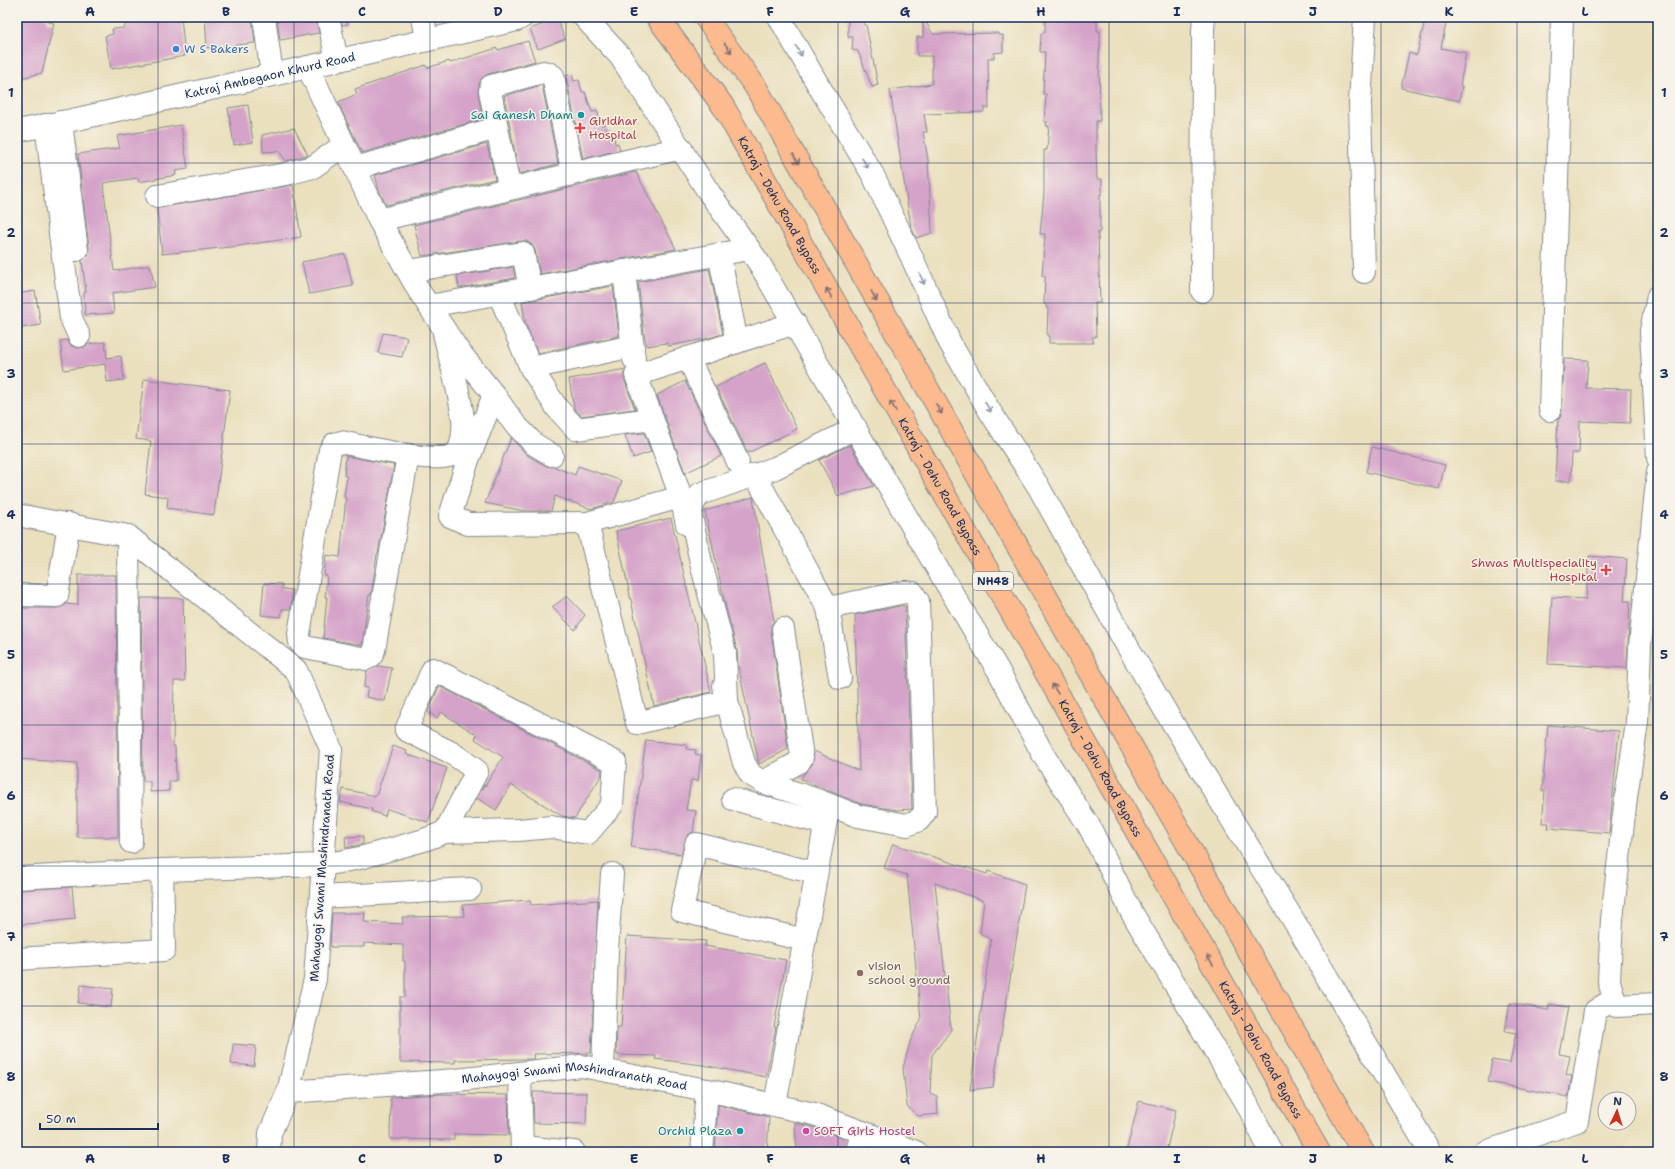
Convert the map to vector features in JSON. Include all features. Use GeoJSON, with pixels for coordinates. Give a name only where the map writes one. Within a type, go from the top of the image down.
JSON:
{"type":"FeatureCollection","features":[{"type":"Feature","properties":{"kind":"highway","name":"Katraj - Dehu Road Bypass"},"geometry":{"type":"LineString","coordinates":[[656,17],[723,106],[1319,1152]]}},
{"type":"Feature","properties":{"kind":"highway","name":"NH48"},"geometry":{"type":"LineString","coordinates":[[705,17],[755,86],[1363,1152]]}},
{"type":"Feature","properties":{"kind":"street"},"geometry":{"type":"LineString","coordinates":[[264,17],[272,75]]}},
{"type":"Feature","properties":{"kind":"street"},"geometry":{"type":"LineString","coordinates":[[328,17],[337,60]]}},
{"type":"Feature","properties":{"kind":"street"},"geometry":{"type":"LineString","coordinates":[[423,17],[427,40]]}},
{"type":"Feature","properties":{"kind":"street","name":"Katraj Ambegaon Khurd Road"},"geometry":{"type":"LineString","coordinates":[[17,131],[517,20],[522,17]]}},
{"type":"Feature","properties":{"kind":"street"},"geometry":{"type":"LineString","coordinates":[[584,17],[620,56],[710,194],[759,263],[912,526],[998,670],[1044,756],[1089,826],[1132,913],[1246,1102],[1271,1152]]}},
{"type":"Feature","properties":{"kind":"street"},"geometry":{"type":"LineString","coordinates":[[779,17],[873,175],[950,343],[989,410],[1038,486],[1122,637],[1173,724],[1301,933],[1430,1152]]}},
{"type":"Feature","properties":{"kind":"street"},"geometry":{"type":"LineString","coordinates":[[1202,291],[1204,17]]}},
{"type":"Feature","properties":{"kind":"street"},"geometry":{"type":"LineString","coordinates":[[1364,272],[1360,103],[1365,17]]}},
{"type":"Feature","properties":{"kind":"street"},"geometry":{"type":"LineString","coordinates":[[1550,410],[1562,17]]}},
{"type":"Feature","properties":{"kind":"street"},"geometry":{"type":"LineString","coordinates":[[308,67],[379,220],[429,306],[458,350],[514,423],[534,444],[552,455]]}},
{"type":"Feature","properties":{"kind":"street"},"geometry":{"type":"LineString","coordinates":[[507,176],[490,87],[543,72],[553,76],[571,164]]}},
{"type":"Feature","properties":{"kind":"street"},"geometry":{"type":"LineString","coordinates":[[54,123],[82,284]]}},
{"type":"Feature","properties":{"kind":"street"},"geometry":{"type":"LineString","coordinates":[[54,123],[71,318],[79,336]]}},
{"type":"Feature","properties":{"kind":"street"},"geometry":{"type":"LineString","coordinates":[[355,168],[497,128]]}},
{"type":"Feature","properties":{"kind":"street"},"geometry":{"type":"LineString","coordinates":[[157,196],[286,174],[313,167],[344,145]]}},
{"type":"Feature","properties":{"kind":"street"},"geometry":{"type":"LineString","coordinates":[[379,220],[681,148]]}},
{"type":"Feature","properties":{"kind":"street"},"geometry":{"type":"LineString","coordinates":[[429,306],[749,249]]}},
{"type":"Feature","properties":{"kind":"street"},"geometry":{"type":"LineString","coordinates":[[408,271],[523,253],[530,288]]}},
{"type":"Feature","properties":{"kind":"street"},"geometry":{"type":"LineString","coordinates":[[719,254],[736,342]]}},
{"type":"Feature","properties":{"kind":"street"},"geometry":{"type":"LineString","coordinates":[[624,271],[636,375],[681,497],[727,701],[744,762],[751,775],[763,782],[865,817],[908,825],[919,820],[925,812],[918,601],[913,593],[905,592],[828,608]]}},
{"type":"Feature","properties":{"kind":"street"},"geometry":{"type":"LineString","coordinates":[[499,294],[531,368],[557,408],[576,429],[652,419]]}},
{"type":"Feature","properties":{"kind":"street"},"geometry":{"type":"LineString","coordinates":[[1658,298],[1651,331],[1658,458]]}},
{"type":"Feature","properties":{"kind":"street"},"geometry":{"type":"LineString","coordinates":[[636,375],[794,322]]}},
{"type":"Feature","properties":{"kind":"street"},"geometry":{"type":"LineString","coordinates":[[408,455],[374,650],[371,656],[366,659],[305,647],[300,642],[299,634],[330,450],[334,444],[341,442],[427,458],[447,457],[456,453],[461,444],[463,419],[443,328]]}},
{"type":"Feature","properties":{"kind":"street"},"geometry":{"type":"LineString","coordinates":[[531,368],[633,346]]}},
{"type":"Feature","properties":{"kind":"street"},"geometry":{"type":"LineString","coordinates":[[688,358],[738,462]]}},
{"type":"Feature","properties":{"kind":"street"},"geometry":{"type":"LineString","coordinates":[[494,395],[468,460],[450,516],[468,524],[587,522],[681,497]]}},
{"type":"Feature","properties":{"kind":"street"},"geometry":{"type":"LineString","coordinates":[[727,701],[726,654],[706,581],[691,516],[692,504],[700,494],[775,468],[856,428]]}},
{"type":"Feature","properties":{"kind":"street"},"geometry":{"type":"LineString","coordinates":[[1658,472],[1640,646],[1638,723],[1626,797],[1612,919],[1609,981],[1616,1006],[1658,1004]]}},
{"type":"Feature","properties":{"kind":"street"},"geometry":{"type":"LineString","coordinates":[[755,475],[828,608],[840,678]]}},
{"type":"Feature","properties":{"kind":"street","name":"Mahayogi Swami Mashindranath Road"},"geometry":{"type":"LineString","coordinates":[[17,515],[128,536],[296,670],[331,749],[315,979],[288,1092],[456,1080],[582,1066],[707,1090],[814,1114],[860,1142],[916,1152]]}},
{"type":"Feature","properties":{"kind":"street"},"geometry":{"type":"LineString","coordinates":[[587,522],[637,723],[727,701]]}},
{"type":"Feature","properties":{"kind":"street"},"geometry":{"type":"LineString","coordinates":[[17,595],[57,596],[69,524]]}},
{"type":"Feature","properties":{"kind":"street"},"geometry":{"type":"LineString","coordinates":[[128,536],[131,842]]}},
{"type":"Feature","properties":{"kind":"street"},"geometry":{"type":"LineString","coordinates":[[763,782],[799,762],[802,757],[783,629]]}},
{"type":"Feature","properties":{"kind":"street"},"geometry":{"type":"LineString","coordinates":[[17,878],[162,870],[323,865],[360,858],[424,840],[445,832],[518,830],[550,827],[588,833],[612,805],[615,762],[433,669],[406,730],[452,753],[477,771],[445,832]]}},
{"type":"Feature","properties":{"kind":"street"},"geometry":{"type":"LineString","coordinates":[[733,799],[826,819],[775,1105]]}},
{"type":"Feature","properties":{"kind":"street"},"geometry":{"type":"LineString","coordinates":[[805,940],[682,911],[696,844],[816,873]]}},
{"type":"Feature","properties":{"kind":"street"},"geometry":{"type":"LineString","coordinates":[[17,959],[164,950],[162,870]]}},
{"type":"Feature","properties":{"kind":"street"},"geometry":{"type":"LineString","coordinates":[[603,1070],[607,950],[612,874]]}},
{"type":"Feature","properties":{"kind":"street"},"geometry":{"type":"LineString","coordinates":[[321,897],[470,889]]}},
{"type":"Feature","properties":{"kind":"street"},"geometry":{"type":"LineString","coordinates":[[1485,1152],[1576,1121],[1595,1011],[1614,999]]}},
{"type":"Feature","properties":{"kind":"street"},"geometry":{"type":"LineString","coordinates":[[520,1073],[522,1150],[574,1152]]}},
{"type":"Feature","properties":{"kind":"street"},"geometry":{"type":"LineString","coordinates":[[702,1152],[707,1090]]}},
{"type":"Feature","properties":{"kind":"street"},"geometry":{"type":"LineString","coordinates":[[269,1152],[270,1133],[288,1092]]}},
{"type":"Feature","properties":{"kind":"building"},"geometry":{"type":"Polygon","coordinates":[[[19,17],[47,17],[47,22],[54,23],[42,73],[17,79],[17,24],[19,17]]]}},
{"type":"Feature","properties":{"kind":"building"},"geometry":{"type":"Polygon","coordinates":[[[134,17],[181,17],[185,56],[111,69],[105,36],[113,34],[112,29],[124,28],[126,23],[134,23],[134,17]]]}},
{"type":"Feature","properties":{"kind":"building"},"geometry":{"type":"Polygon","coordinates":[[[205,17],[252,17],[255,43],[207,48],[205,17]]]}},
{"type":"Feature","properties":{"kind":"building"},"geometry":{"type":"Polygon","coordinates":[[[277,17],[316,17],[319,33],[280,40],[277,17]]]}},
{"type":"Feature","properties":{"kind":"building"},"geometry":{"type":"Polygon","coordinates":[[[341,17],[347,17],[348,24],[342,25],[341,17]]]}},
{"type":"Feature","properties":{"kind":"building"},"geometry":{"type":"Polygon","coordinates":[[[848,17],[862,17],[864,25],[866,25],[878,85],[872,87],[858,51],[852,50],[853,37],[848,37],[848,17]]]}},
{"type":"Feature","properties":{"kind":"building"},"geometry":{"type":"Polygon","coordinates":[[[1045,17],[1097,17],[1097,31],[1100,31],[1100,121],[1096,121],[1096,148],[1097,179],[1102,179],[1102,194],[1100,194],[1100,232],[1098,232],[1100,303],[1095,303],[1096,337],[1092,337],[1094,343],[1049,343],[1049,336],[1047,336],[1048,308],[1046,308],[1046,304],[1044,304],[1045,276],[1042,276],[1045,234],[1040,234],[1044,193],[1044,150],[1047,150],[1049,126],[1046,126],[1047,122],[1044,122],[1046,94],[1043,94],[1045,52],[1040,52],[1041,34],[1045,32],[1045,17]]]}},
{"type":"Feature","properties":{"kind":"building"},"geometry":{"type":"Polygon","coordinates":[[[923,18],[933,34],[998,33],[998,35],[1003,35],[1003,52],[994,53],[994,58],[988,58],[989,108],[984,108],[984,112],[924,114],[927,132],[923,132],[928,160],[932,233],[916,238],[911,227],[890,90],[932,84],[932,56],[917,56],[917,37],[923,37],[923,18]]]}},
{"type":"Feature","properties":{"kind":"building"},"geometry":{"type":"Polygon","coordinates":[[[557,19],[565,39],[538,49],[530,29],[557,19]]]}},
{"type":"Feature","properties":{"kind":"building"},"geometry":{"type":"Polygon","coordinates":[[[1425,20],[1446,24],[1441,48],[1466,53],[1460,85],[1462,86],[1459,101],[1401,88],[1409,53],[1417,55],[1425,20]]]}},
{"type":"Feature","properties":{"kind":"building"},"geometry":{"type":"Polygon","coordinates":[[[528,41],[535,61],[488,74],[482,78],[479,84],[478,93],[483,119],[362,153],[338,102],[357,94],[355,89],[426,65],[427,68],[449,61],[450,63],[497,48],[498,50],[528,41]]]}},
{"type":"Feature","properties":{"kind":"building","name":"Sai Ganesh Dham"},"geometry":{"type":"Polygon","coordinates":[[[572,74],[574,81],[579,80],[582,92],[585,92],[592,112],[597,111],[602,125],[605,124],[607,131],[609,130],[611,138],[614,137],[615,144],[618,143],[620,150],[583,159],[566,76],[572,74]]]}},
{"type":"Feature","properties":{"kind":"building"},"geometry":{"type":"Polygon","coordinates":[[[542,85],[558,164],[519,174],[504,96],[542,85]]]}},
{"type":"Feature","properties":{"kind":"building"},"geometry":{"type":"Polygon","coordinates":[[[248,105],[253,142],[234,145],[228,108],[248,105]]]}},
{"type":"Feature","properties":{"kind":"building"},"geometry":{"type":"Polygon","coordinates":[[[181,125],[188,169],[175,171],[176,175],[139,182],[138,178],[103,183],[114,271],[150,265],[155,287],[112,293],[114,313],[85,315],[84,293],[86,292],[82,261],[88,255],[89,248],[78,154],[120,148],[117,136],[181,125]]]}},
{"type":"Feature","properties":{"kind":"building"},"geometry":{"type":"Polygon","coordinates":[[[294,128],[308,155],[286,161],[279,151],[263,152],[262,135],[294,128]]]}},
{"type":"Feature","properties":{"kind":"building"},"geometry":{"type":"Polygon","coordinates":[[[487,144],[495,179],[386,205],[379,190],[375,175],[487,144]]]}},
{"type":"Feature","properties":{"kind":"building"},"geometry":{"type":"Polygon","coordinates":[[[636,172],[676,249],[540,274],[535,250],[527,241],[422,256],[414,225],[636,172]]]}},
{"type":"Feature","properties":{"kind":"building"},"geometry":{"type":"Polygon","coordinates":[[[293,185],[301,237],[231,247],[162,254],[157,208],[293,185]]]}},
{"type":"Feature","properties":{"kind":"building"},"geometry":{"type":"Polygon","coordinates":[[[345,254],[353,286],[309,294],[302,262],[345,254]]]}},
{"type":"Feature","properties":{"kind":"building"},"geometry":{"type":"Polygon","coordinates":[[[513,267],[515,278],[459,288],[457,276],[513,267]]]}},
{"type":"Feature","properties":{"kind":"building"},"geometry":{"type":"Polygon","coordinates":[[[709,269],[723,334],[668,346],[667,343],[647,346],[644,334],[638,282],[709,269]]]}},
{"type":"Feature","properties":{"kind":"building"},"geometry":{"type":"Polygon","coordinates":[[[613,286],[619,336],[538,353],[526,325],[522,302],[613,286]]]}},
{"type":"Feature","properties":{"kind":"building"},"geometry":{"type":"Polygon","coordinates":[[[35,291],[41,325],[21,328],[17,305],[17,294],[35,291]]]}},
{"type":"Feature","properties":{"kind":"building"},"geometry":{"type":"Polygon","coordinates":[[[383,333],[407,337],[402,357],[378,353],[383,333]]]}},
{"type":"Feature","properties":{"kind":"building"},"geometry":{"type":"Polygon","coordinates":[[[67,340],[71,346],[78,348],[89,344],[105,342],[107,358],[121,356],[124,380],[107,382],[105,364],[64,370],[60,341],[67,340]]]}},
{"type":"Feature","properties":{"kind":"building"},"geometry":{"type":"Polygon","coordinates":[[[1564,359],[1588,360],[1586,388],[1631,389],[1630,423],[1580,421],[1579,453],[1572,453],[1571,481],[1555,481],[1558,419],[1560,418],[1562,410],[1564,359]]]}},
{"type":"Feature","properties":{"kind":"building"},"geometry":{"type":"Polygon","coordinates":[[[765,363],[797,429],[748,453],[716,387],[765,363]]]}},
{"type":"Feature","properties":{"kind":"building"},"geometry":{"type":"Polygon","coordinates":[[[626,369],[624,379],[635,409],[581,416],[574,408],[569,379],[626,369]]]}},
{"type":"Feature","properties":{"kind":"building"},"geometry":{"type":"Polygon","coordinates":[[[144,379],[230,390],[214,515],[167,508],[168,497],[145,494],[151,441],[136,439],[144,379]]]}},
{"type":"Feature","properties":{"kind":"building"},"geometry":{"type":"Polygon","coordinates":[[[685,381],[721,456],[685,473],[657,395],[685,381]]]}},
{"type":"Feature","properties":{"kind":"building"},"geometry":{"type":"Polygon","coordinates":[[[644,433],[651,452],[633,458],[625,435],[644,433]]]}},
{"type":"Feature","properties":{"kind":"building"},"geometry":{"type":"Polygon","coordinates":[[[511,438],[527,455],[546,466],[555,467],[575,475],[578,466],[622,481],[614,502],[591,509],[555,496],[551,511],[524,511],[485,503],[511,438]]]}},
{"type":"Feature","properties":{"kind":"building"},"geometry":{"type":"Polygon","coordinates":[[[850,445],[874,486],[838,496],[819,460],[850,445]]]}},
{"type":"Feature","properties":{"kind":"building"},"geometry":{"type":"Polygon","coordinates":[[[1372,447],[1445,465],[1439,489],[1366,472],[1372,447]]]}},
{"type":"Feature","properties":{"kind":"building"},"geometry":{"type":"Polygon","coordinates":[[[346,456],[394,465],[377,554],[371,595],[369,595],[362,645],[323,638],[327,597],[325,597],[327,576],[324,575],[326,555],[340,557],[346,498],[344,497],[347,476],[344,476],[346,456]]]}},
{"type":"Feature","properties":{"kind":"building"},"geometry":{"type":"Polygon","coordinates":[[[753,497],[774,621],[771,625],[771,631],[788,749],[759,764],[738,665],[737,650],[726,608],[705,511],[753,497]]]}},
{"type":"Feature","properties":{"kind":"building"},"geometry":{"type":"Polygon","coordinates":[[[671,518],[711,692],[654,706],[616,531],[671,518]]]}},
{"type":"Feature","properties":{"kind":"building"},"geometry":{"type":"Polygon","coordinates":[[[1589,556],[1627,559],[1624,601],[1630,601],[1627,668],[1548,664],[1552,597],[1586,599],[1589,556]]]}},
{"type":"Feature","properties":{"kind":"building"},"geometry":{"type":"Polygon","coordinates":[[[78,575],[116,575],[118,837],[77,837],[77,763],[17,759],[17,608],[57,608],[66,604],[78,605],[78,575]]]}},
{"type":"Feature","properties":{"kind":"building"},"geometry":{"type":"Polygon","coordinates":[[[264,583],[282,584],[282,589],[292,590],[291,609],[282,609],[281,617],[261,615],[264,583]]]}},
{"type":"Feature","properties":{"kind":"building"},"geometry":{"type":"Polygon","coordinates":[[[567,596],[585,615],[575,630],[552,607],[567,596]]]}},
{"type":"Feature","properties":{"kind":"building"},"geometry":{"type":"Polygon","coordinates":[[[141,598],[183,598],[185,681],[174,681],[173,746],[175,746],[176,781],[169,781],[169,791],[150,792],[150,781],[143,781],[141,598]]]}},
{"type":"Feature","properties":{"kind":"building"},"geometry":{"type":"Polygon","coordinates":[[[905,606],[912,809],[897,810],[861,804],[801,779],[813,763],[814,751],[859,771],[855,615],[905,606]]]}},
{"type":"Feature","properties":{"kind":"building"},"geometry":{"type":"Polygon","coordinates":[[[378,666],[392,668],[385,701],[366,697],[368,688],[364,687],[367,671],[378,666]]]}},
{"type":"Feature","properties":{"kind":"building"},"geometry":{"type":"Polygon","coordinates":[[[439,686],[602,770],[601,776],[575,818],[562,816],[511,785],[496,810],[477,798],[503,757],[475,739],[477,735],[441,712],[437,718],[428,712],[439,686]]]}},
{"type":"Feature","properties":{"kind":"building"},"geometry":{"type":"Polygon","coordinates":[[[1548,725],[1619,731],[1609,833],[1548,828],[1549,823],[1542,823],[1545,791],[1542,791],[1548,725]]]}},
{"type":"Feature","properties":{"kind":"building"},"geometry":{"type":"Polygon","coordinates":[[[646,740],[687,745],[686,749],[696,750],[695,754],[701,755],[698,781],[691,780],[686,810],[696,811],[693,832],[687,836],[681,854],[631,847],[646,740]]]}},
{"type":"Feature","properties":{"kind":"building"},"geometry":{"type":"Polygon","coordinates":[[[393,746],[407,751],[406,754],[447,768],[428,822],[387,809],[385,816],[371,811],[372,809],[340,802],[343,789],[376,796],[393,746]]]}},
{"type":"Feature","properties":{"kind":"building"},"geometry":{"type":"Polygon","coordinates":[[[363,836],[363,844],[346,848],[345,837],[363,836]]]}},
{"type":"Feature","properties":{"kind":"building"},"geometry":{"type":"Polygon","coordinates":[[[893,844],[987,874],[988,871],[1025,884],[993,1087],[970,1090],[991,940],[980,933],[984,901],[935,883],[951,1030],[932,1055],[930,1093],[937,1096],[938,1114],[918,1116],[907,1106],[903,1068],[911,1039],[921,1020],[907,875],[884,868],[893,844]]]}},
{"type":"Feature","properties":{"kind":"building"},"geometry":{"type":"Polygon","coordinates":[[[72,887],[75,919],[17,925],[17,890],[72,887]]]}},
{"type":"Feature","properties":{"kind":"building"},"geometry":{"type":"Polygon","coordinates":[[[530,900],[531,905],[598,900],[591,1053],[533,1054],[534,1059],[455,1060],[455,1063],[400,1062],[400,997],[405,997],[405,961],[403,961],[403,945],[364,943],[364,947],[330,947],[332,913],[365,913],[364,922],[403,924],[402,917],[464,916],[463,905],[530,900]]]}},
{"type":"Feature","properties":{"kind":"building"},"geometry":{"type":"Polygon","coordinates":[[[627,936],[706,941],[705,946],[786,960],[774,1027],[776,1027],[766,1077],[703,1065],[655,1059],[656,1056],[617,1055],[617,1027],[621,1027],[627,936]]]}},
{"type":"Feature","properties":{"kind":"building"},"geometry":{"type":"Polygon","coordinates":[[[81,985],[113,989],[111,1007],[78,1003],[81,985]]]}},
{"type":"Feature","properties":{"kind":"building"},"geometry":{"type":"Polygon","coordinates":[[[1510,1003],[1548,1010],[1549,1004],[1568,1007],[1559,1054],[1570,1056],[1566,1075],[1572,1076],[1568,1097],[1488,1082],[1492,1060],[1510,1063],[1516,1033],[1505,1031],[1510,1003]]]}},
{"type":"Feature","properties":{"kind":"building"},"geometry":{"type":"Polygon","coordinates":[[[233,1044],[256,1046],[254,1066],[231,1064],[233,1044]]]}},
{"type":"Feature","properties":{"kind":"building"},"geometry":{"type":"Polygon","coordinates":[[[533,1092],[587,1093],[586,1124],[534,1123],[533,1092]]]}},
{"type":"Feature","properties":{"kind":"building"},"geometry":{"type":"Polygon","coordinates":[[[442,1094],[508,1095],[509,1135],[454,1134],[454,1140],[390,1139],[391,1097],[442,1094]]]}},
{"type":"Feature","properties":{"kind":"building"},"geometry":{"type":"Polygon","coordinates":[[[1139,1101],[1176,1110],[1166,1152],[1126,1152],[1139,1101]]]}},
{"type":"Feature","properties":{"kind":"building","name":"Orchid Plaza"},"geometry":{"type":"Polygon","coordinates":[[[718,1105],[769,1117],[767,1152],[715,1152],[718,1105]]]}},
{"type":"Feature","properties":{"kind":"building","name":"SOFT Girls Hostel"},"geometry":{"type":"Polygon","coordinates":[[[795,1123],[810,1126],[846,1139],[842,1152],[797,1152],[795,1123]]]}},
{"type":"Feature","properties":{"kind":"place","name":"W S Bakers"},"geometry":{"type":"Point","coordinates":[176,49]}},
{"type":"Feature","properties":{"kind":"place","name":"Sai Ganesh Dham"},"geometry":{"type":"Point","coordinates":[581,115]}},
{"type":"Feature","properties":{"kind":"place","name":"Giridhar Hospital"},"geometry":{"type":"Point","coordinates":[580,128]}},
{"type":"Feature","properties":{"kind":"place","name":"Shwas Multispeciality Hospital"},"geometry":{"type":"Point","coordinates":[1606,570]}},
{"type":"Feature","properties":{"kind":"place","name":"vision school ground"},"geometry":{"type":"Point","coordinates":[860,973]}},
{"type":"Feature","properties":{"kind":"place","name":"Orchid Plaza"},"geometry":{"type":"Point","coordinates":[740,1131]}},
{"type":"Feature","properties":{"kind":"place","name":"SOFT Girls Hostel"},"geometry":{"type":"Point","coordinates":[806,1131]}}]}
